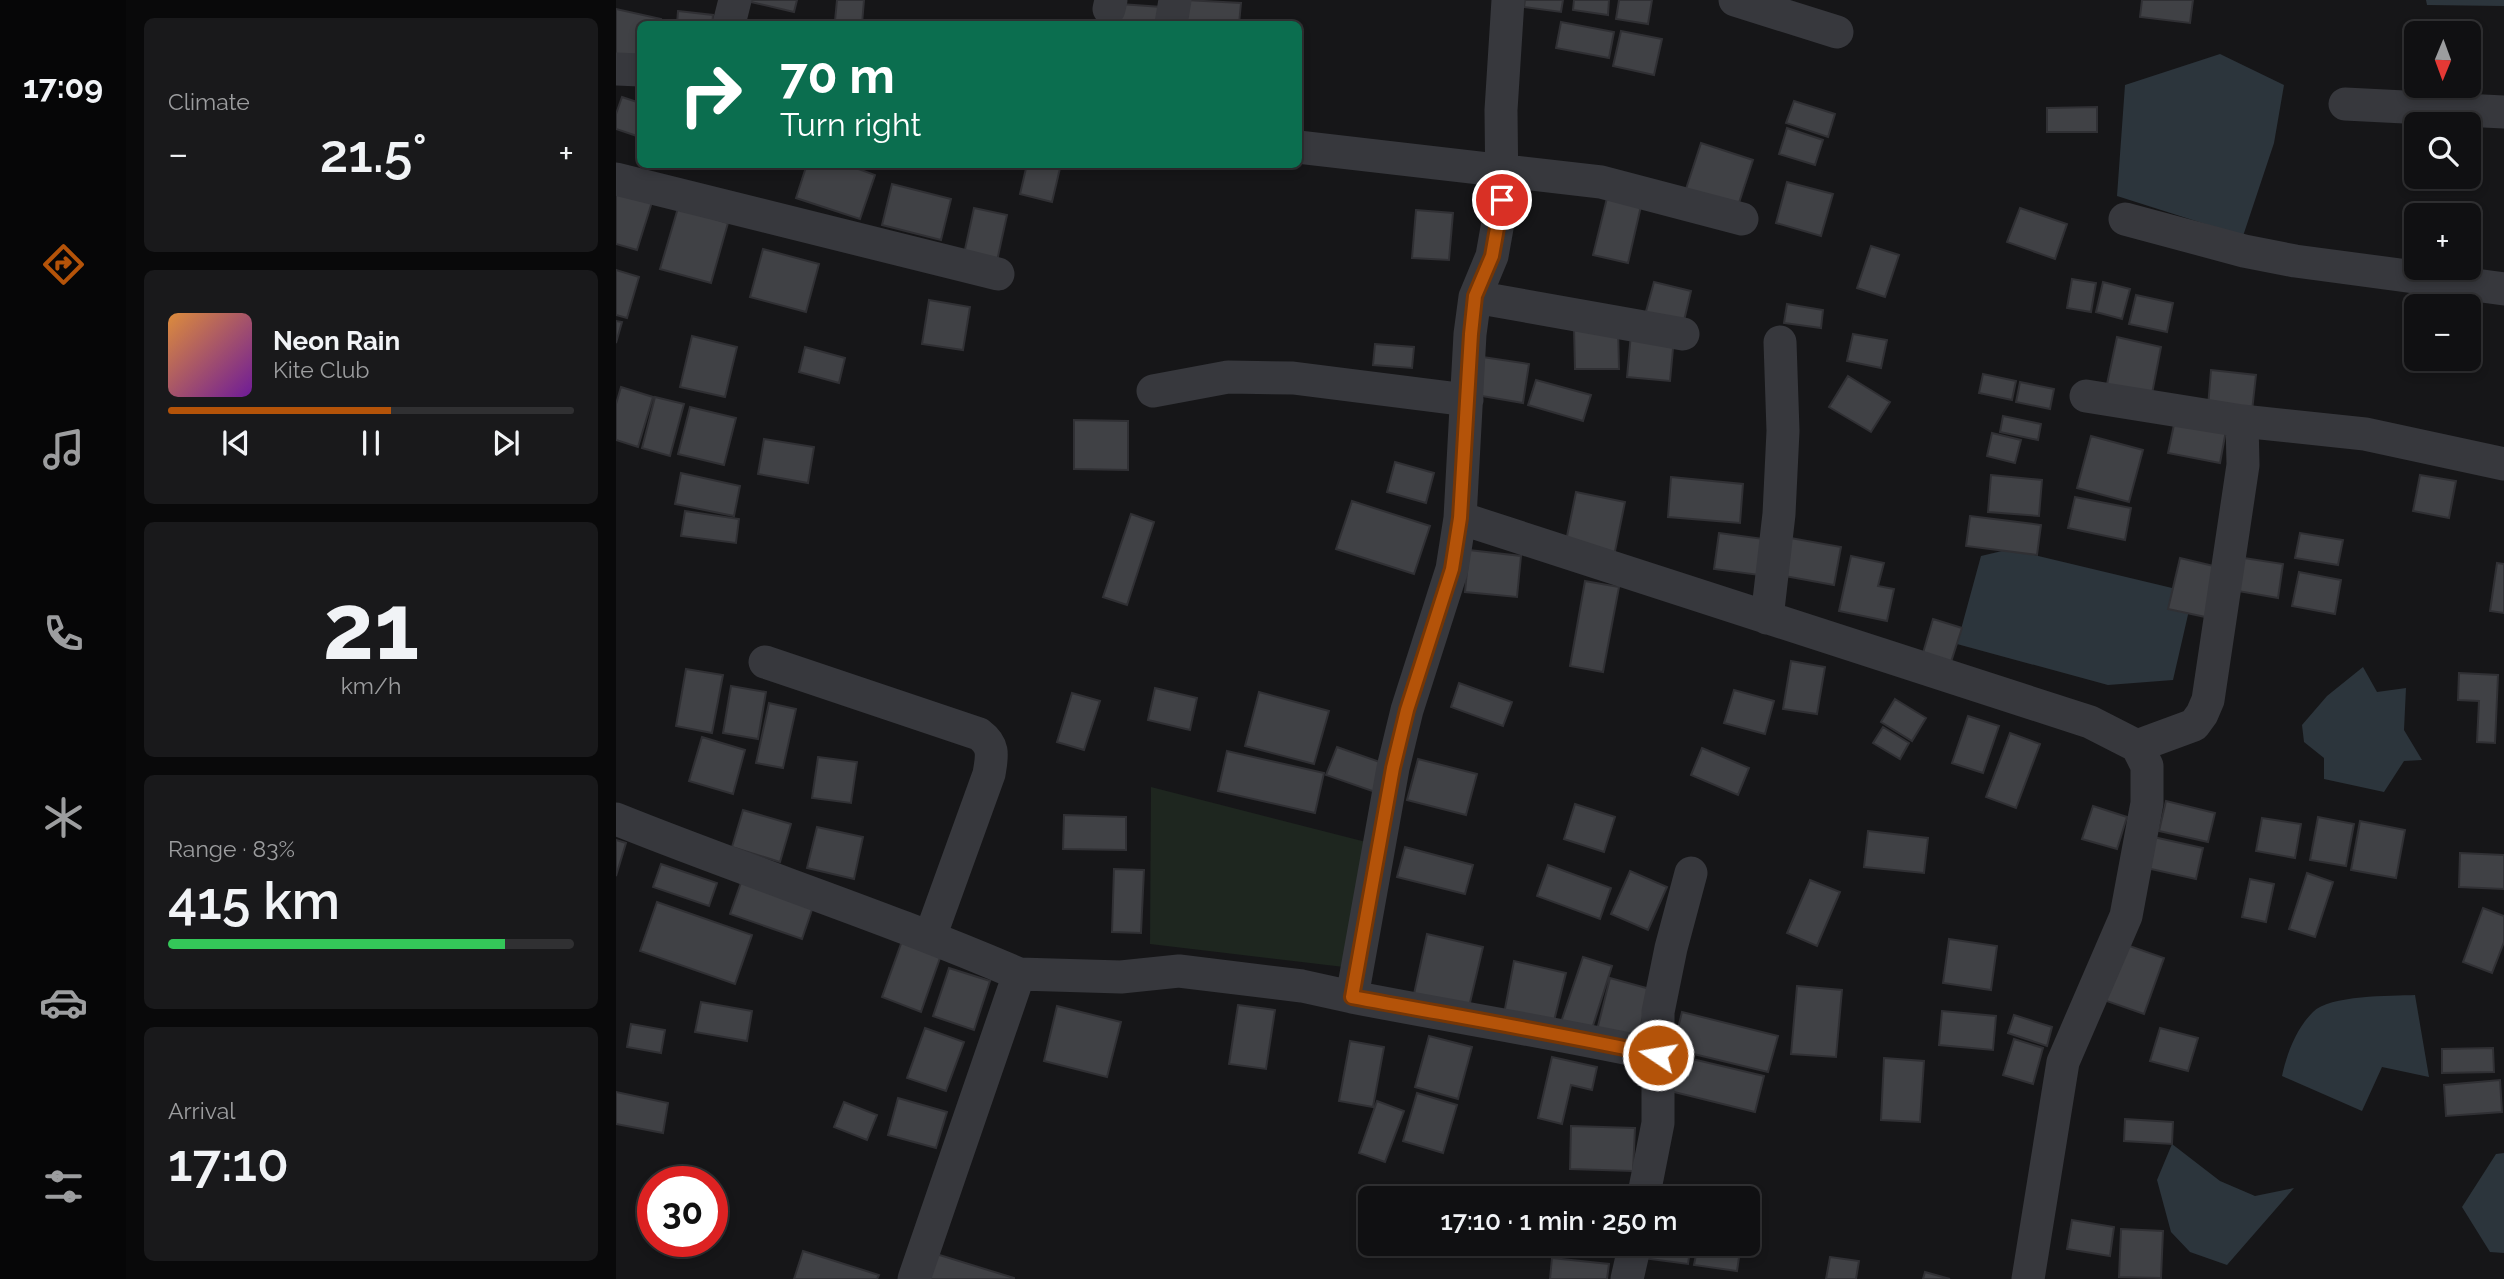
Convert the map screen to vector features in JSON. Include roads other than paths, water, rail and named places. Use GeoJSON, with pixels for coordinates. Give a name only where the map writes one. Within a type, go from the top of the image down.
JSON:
{"type":"FeatureCollection","features":[{"type":"Feature","properties":{"kind":"street"},"geometry":{"type":"LineString","coordinates":[[730,21],[735,0]]}},
{"type":"Feature","properties":{"kind":"street"},"geometry":{"type":"LineString","coordinates":[[1171,21],[1174,0]]}},
{"type":"Feature","properties":{"kind":"street"},"geometry":{"type":"LineString","coordinates":[[1352,997],[1393,768],[1407,710],[1452,569],[1460,518],[1475,296],[1492,256],[1502,200],[1501,110],[1508,0]]}},
{"type":"Feature","properties":{"kind":"street"},"geometry":{"type":"LineString","coordinates":[[1735,0],[1837,32]]}},
{"type":"Feature","properties":{"kind":"street"},"geometry":{"type":"LineString","coordinates":[[616,69],[637,70]]}},
{"type":"Feature","properties":{"kind":"street"},"geometry":{"type":"LineString","coordinates":[[2346,104],[2504,112]]}},
{"type":"Feature","properties":{"kind":"street"},"geometry":{"type":"LineString","coordinates":[[1302,147],[1601,182],[1742,219]]}},
{"type":"Feature","properties":{"kind":"street"},"geometry":{"type":"LineString","coordinates":[[616,179],[998,274]]}},
{"type":"Feature","properties":{"kind":"street"},"geometry":{"type":"LineString","coordinates":[[2125,219],[2244,251],[2295,261],[2504,289]]}},
{"type":"Feature","properties":{"kind":"street"},"geometry":{"type":"LineString","coordinates":[[1475,296],[1683,334]]}},
{"type":"Feature","properties":{"kind":"street"},"geometry":{"type":"LineString","coordinates":[[1767,618],[1779,514],[1783,431],[1780,342]]}},
{"type":"Feature","properties":{"kind":"street"},"geometry":{"type":"LineString","coordinates":[[1153,391],[1228,377],[1293,378],[1467,400]]}},
{"type":"Feature","properties":{"kind":"street"},"geometry":{"type":"LineString","coordinates":[[2086,396],[2242,421],[2365,434],[2504,464]]}},
{"type":"Feature","properties":{"kind":"street"},"geometry":{"type":"LineString","coordinates":[[2137,746],[2194,725],[2208,699],[2243,465],[2242,421]]}},
{"type":"Feature","properties":{"kind":"street"},"geometry":{"type":"LineString","coordinates":[[1460,518],[2090,722],[2137,746],[2147,766],[2147,803],[2126,916],[2063,1062],[2028,1279]]}},
{"type":"Feature","properties":{"kind":"street"},"geometry":{"type":"LineString","coordinates":[[765,663],[979,734],[988,740],[993,750],[989,774],[930,937]]}},
{"type":"Feature","properties":{"kind":"street"},"geometry":{"type":"LineString","coordinates":[[616,820],[930,937],[1019,974],[1121,977],[1179,971],[1302,986],[1497,1025],[1572,1036],[1658,1055]]}},
{"type":"Feature","properties":{"kind":"street"},"geometry":{"type":"LineString","coordinates":[[1646,1186],[1658,1123],[1658,1012],[1671,948],[1691,873]]}},
{"type":"Feature","properties":{"kind":"street"},"geometry":{"type":"LineString","coordinates":[[914,1279],[1019,974]]}},
{"type":"Feature","properties":{"kind":"street"},"geometry":{"type":"LineString","coordinates":[[1627,1279],[1632,1256]]}}]}
